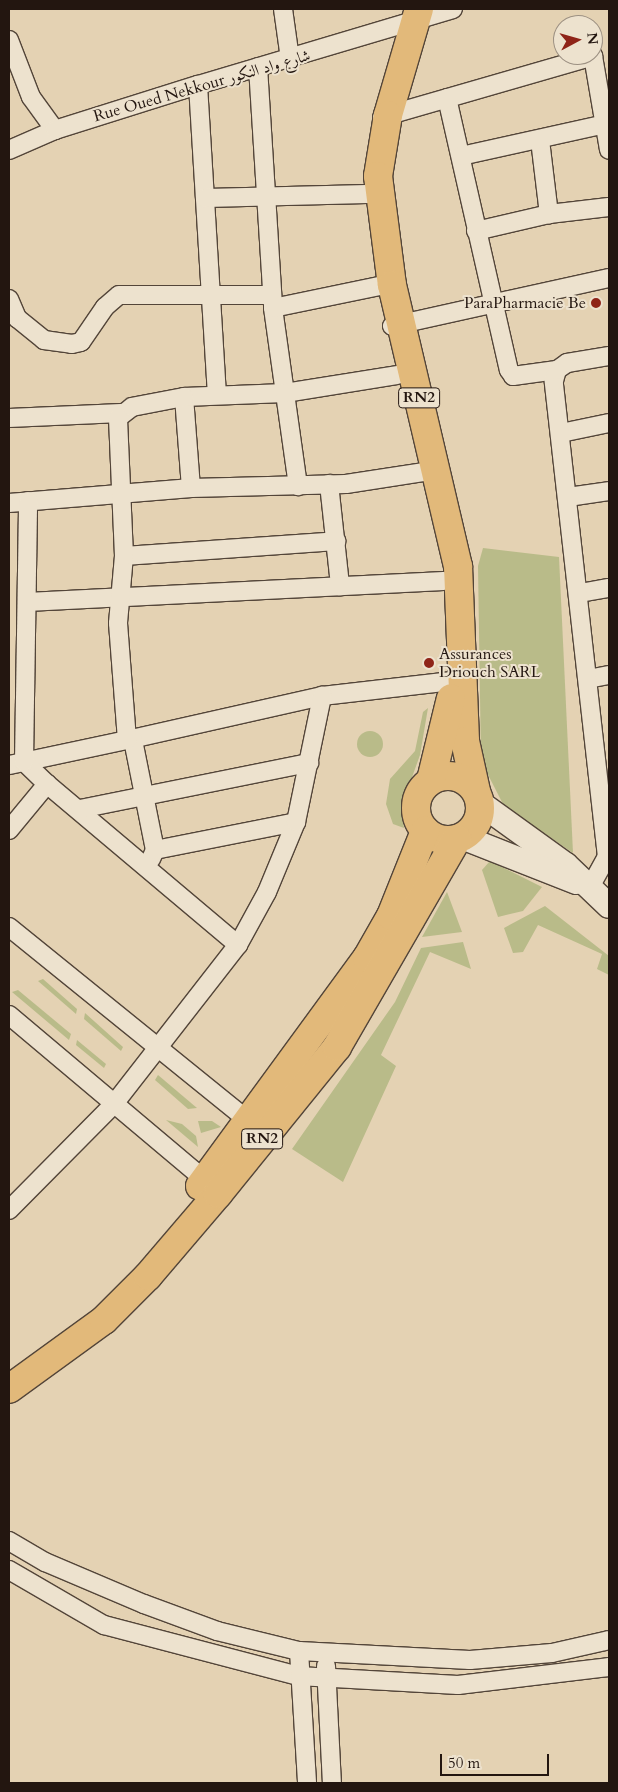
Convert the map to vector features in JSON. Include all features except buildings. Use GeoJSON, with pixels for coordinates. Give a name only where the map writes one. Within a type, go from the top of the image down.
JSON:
{"type":"FeatureCollection","features":[{"type":"Feature","properties":{"kind":"main road","name":"RN2"},"geometry":{"type":"LineString","coordinates":[[9,1373],[77,1322],[153,1243],[250,1122],[367,958],[391,916],[425,831],[416,804],[431,780],[447,729],[452,681],[443,581],[428,472],[395,326],[379,286],[368,194],[381,117],[409,15]]}},
{"type":"Feature","properties":{"kind":"main road","name":"RN2"},"geometry":{"type":"LineString","coordinates":[[9,1389],[104,1320],[218,1194],[337,1047],[459,838],[478,819],[478,797],[465,741],[458,566],[397,374],[395,326],[378,176],[381,117]]}},
{"type":"Feature","properties":{"kind":"main road"},"geometry":{"type":"LineString","coordinates":[[431,780],[459,777],[478,797],[566,865],[585,886],[609,906]]}},
{"type":"Feature","properties":{"kind":"main road"},"geometry":{"type":"LineString","coordinates":[[425,831],[440,839],[459,838],[585,886]]}},
{"type":"Feature","properties":{"kind":"street"},"geometry":{"type":"LineString","coordinates":[[282,9],[290,59]]}},
{"type":"Feature","properties":{"kind":"street","name":"Rue Oued Nekkour شارع واد النکور"},"geometry":{"type":"LineString","coordinates":[[9,150],[55,130],[198,85],[290,59],[409,15],[453,9]]}},
{"type":"Feature","properties":{"kind":"street"},"geometry":{"type":"LineString","coordinates":[[9,40],[31,97],[55,130]]}},
{"type":"Feature","properties":{"kind":"street"},"geometry":{"type":"LineString","coordinates":[[381,117],[592,56],[606,106],[605,124],[609,150]]}},
{"type":"Feature","properties":{"kind":"street"},"geometry":{"type":"LineString","coordinates":[[258,67],[269,196],[273,302],[298,486]]}},
{"type":"Feature","properties":{"kind":"street"},"geometry":{"type":"LineString","coordinates":[[198,85],[217,393]]}},
{"type":"Feature","properties":{"kind":"street"},"geometry":{"type":"LineString","coordinates":[[447,98],[492,301],[513,376],[557,370],[567,363],[609,356]]}},
{"type":"Feature","properties":{"kind":"street"},"geometry":{"type":"LineString","coordinates":[[461,156],[540,140],[605,124]]}},
{"type":"Feature","properties":{"kind":"street"},"geometry":{"type":"LineString","coordinates":[[540,140],[549,214]]}},
{"type":"Feature","properties":{"kind":"street"},"geometry":{"type":"LineString","coordinates":[[205,198],[368,194]]}},
{"type":"Feature","properties":{"kind":"street"},"geometry":{"type":"LineString","coordinates":[[476,231],[549,214],[609,207]]}},
{"type":"Feature","properties":{"kind":"street"},"geometry":{"type":"LineString","coordinates":[[395,326],[492,301],[609,278]]}},
{"type":"Feature","properties":{"kind":"street"},"geometry":{"type":"LineString","coordinates":[[9,299],[17,318],[44,340],[72,344],[81,342],[104,306],[119,295],[273,302],[379,286]]}},
{"type":"Feature","properties":{"kind":"street"},"geometry":{"type":"LineString","coordinates":[[557,370],[554,381],[580,593],[588,679],[603,762],[608,856],[585,886]]}},
{"type":"Feature","properties":{"kind":"street"},"geometry":{"type":"LineString","coordinates":[[9,418],[121,412],[184,397],[217,393],[285,393],[397,374]]}},
{"type":"Feature","properties":{"kind":"street"},"geometry":{"type":"LineString","coordinates":[[184,397],[191,488]]}},
{"type":"Feature","properties":{"kind":"street"},"geometry":{"type":"LineString","coordinates":[[121,412],[120,493],[124,556],[119,595],[130,740],[146,796],[155,850],[148,866]]}},
{"type":"Feature","properties":{"kind":"street"},"geometry":{"type":"LineString","coordinates":[[561,433],[609,423]]}},
{"type":"Feature","properties":{"kind":"street"},"geometry":{"type":"LineString","coordinates":[[9,503],[191,488],[329,484],[428,472]]}},
{"type":"Feature","properties":{"kind":"street"},"geometry":{"type":"LineString","coordinates":[[329,484],[340,586]]}},
{"type":"Feature","properties":{"kind":"street"},"geometry":{"type":"LineString","coordinates":[[568,497],[609,490]]}},
{"type":"Feature","properties":{"kind":"street"},"geometry":{"type":"LineString","coordinates":[[17,763],[27,602],[28,501]]}},
{"type":"Feature","properties":{"kind":"street"},"geometry":{"type":"LineString","coordinates":[[124,556],[336,542]]}},
{"type":"Feature","properties":{"kind":"street"},"geometry":{"type":"LineString","coordinates":[[27,602],[119,595],[443,581]]}},
{"type":"Feature","properties":{"kind":"street"},"geometry":{"type":"LineString","coordinates":[[580,593],[609,588]]}},
{"type":"Feature","properties":{"kind":"street"},"geometry":{"type":"LineString","coordinates":[[588,679],[609,676]]}},
{"type":"Feature","properties":{"kind":"street"},"geometry":{"type":"LineString","coordinates":[[17,763],[130,740],[322,696],[452,681]]}},
{"type":"Feature","properties":{"kind":"street"},"geometry":{"type":"LineString","coordinates":[[12,1201],[114,1104],[238,945],[267,892],[296,822],[322,696]]}},
{"type":"Feature","properties":{"kind":"street"},"geometry":{"type":"LineString","coordinates":[[17,763],[80,809],[238,945]]}},
{"type":"Feature","properties":{"kind":"street"},"geometry":{"type":"LineString","coordinates":[[80,809],[309,763]]}},
{"type":"Feature","properties":{"kind":"street"},"geometry":{"type":"LineString","coordinates":[[9,830],[47,784]]}},
{"type":"Feature","properties":{"kind":"street"},"geometry":{"type":"LineString","coordinates":[[155,850],[296,822]]}},
{"type":"Feature","properties":{"kind":"street"},"geometry":{"type":"LineString","coordinates":[[9,927],[250,1122]]}},
{"type":"Feature","properties":{"kind":"street"},"geometry":{"type":"LineString","coordinates":[[9,1015],[205,1180]]}},
{"type":"Feature","properties":{"kind":"street"},"geometry":{"type":"LineString","coordinates":[[9,1541],[45,1562],[144,1604],[217,1631],[299,1651],[325,1654],[470,1660],[552,1653],[609,1640]]}},
{"type":"Feature","properties":{"kind":"street"},"geometry":{"type":"LineString","coordinates":[[9,1570],[104,1625],[298,1676],[458,1685],[609,1667]]}},
{"type":"Feature","properties":{"kind":"street"},"geometry":{"type":"LineString","coordinates":[[299,1651],[298,1676],[307,1783]]}},
{"type":"Feature","properties":{"kind":"street"},"geometry":{"type":"LineString","coordinates":[[325,1654],[332,1783]]}},
{"type":"Feature","properties":{"kind":"green space"},"geometry":{"type":"Polygon","coordinates":[[[483,548],[559,557],[573,853],[504,806],[481,761],[478,566],[483,548]]]}},
{"type":"Feature","properties":{"kind":"green space"},"geometry":{"type":"Polygon","coordinates":[[[428,708],[420,755],[401,808],[404,828],[393,824],[386,804],[390,779],[415,751],[423,712],[428,708]]]}},
{"type":"Feature","properties":{"kind":"green space"},"geometry":{"type":"Polygon","coordinates":[[[370,731],[379,735],[383,744],[379,753],[370,757],[361,753],[357,744],[361,735],[370,731]]]}},
{"type":"Feature","properties":{"kind":"green space"},"geometry":{"type":"Polygon","coordinates":[[[490,861],[542,887],[523,911],[498,917],[482,870],[490,861]]]}},
{"type":"Feature","properties":{"kind":"green space"},"geometry":{"type":"Polygon","coordinates":[[[447,892],[462,932],[422,937],[447,892]]]}},
{"type":"Feature","properties":{"kind":"green space"},"geometry":{"type":"Polygon","coordinates":[[[545,906],[609,956],[609,975],[597,969],[602,954],[538,925],[523,952],[513,953],[504,928],[545,906]]]}},
{"type":"Feature","properties":{"kind":"green space"},"geometry":{"type":"Polygon","coordinates":[[[463,942],[471,969],[430,952],[381,1055],[396,1066],[343,1182],[292,1149],[395,1002],[421,948],[463,942]]]}},
{"type":"Feature","properties":{"kind":"green space"},"geometry":{"type":"Polygon","coordinates":[[[43,979],[77,1009],[76,1014],[38,981],[43,979]]]}},
{"type":"Feature","properties":{"kind":"green space"},"geometry":{"type":"Polygon","coordinates":[[[18,990],[71,1034],[69,1040],[12,992],[18,990]]]}},
{"type":"Feature","properties":{"kind":"green space"},"geometry":{"type":"Polygon","coordinates":[[[85,1013],[123,1047],[121,1051],[84,1019],[85,1013]]]}},
{"type":"Feature","properties":{"kind":"green space"},"geometry":{"type":"Polygon","coordinates":[[[77,1040],[106,1064],[104,1068],[76,1045],[77,1040]]]}},
{"type":"Feature","properties":{"kind":"green space"},"geometry":{"type":"Polygon","coordinates":[[[158,1075],[197,1108],[188,1109],[155,1080],[158,1075]]]}},
{"type":"Feature","properties":{"kind":"green space"},"geometry":{"type":"Polygon","coordinates":[[[166,1120],[182,1124],[196,1136],[198,1147],[166,1120]]]}},
{"type":"Feature","properties":{"kind":"green space"},"geometry":{"type":"Polygon","coordinates":[[[198,1121],[212,1121],[221,1127],[201,1133],[198,1121]]]}},
{"type":"Feature","properties":{"kind":"place","name":"ParaPharmacie Be"},"geometry":{"type":"Point","coordinates":[596,303]}},
{"type":"Feature","properties":{"kind":"place","name":"Assurances Driouch SARL"},"geometry":{"type":"Point","coordinates":[429,663]}}]}
